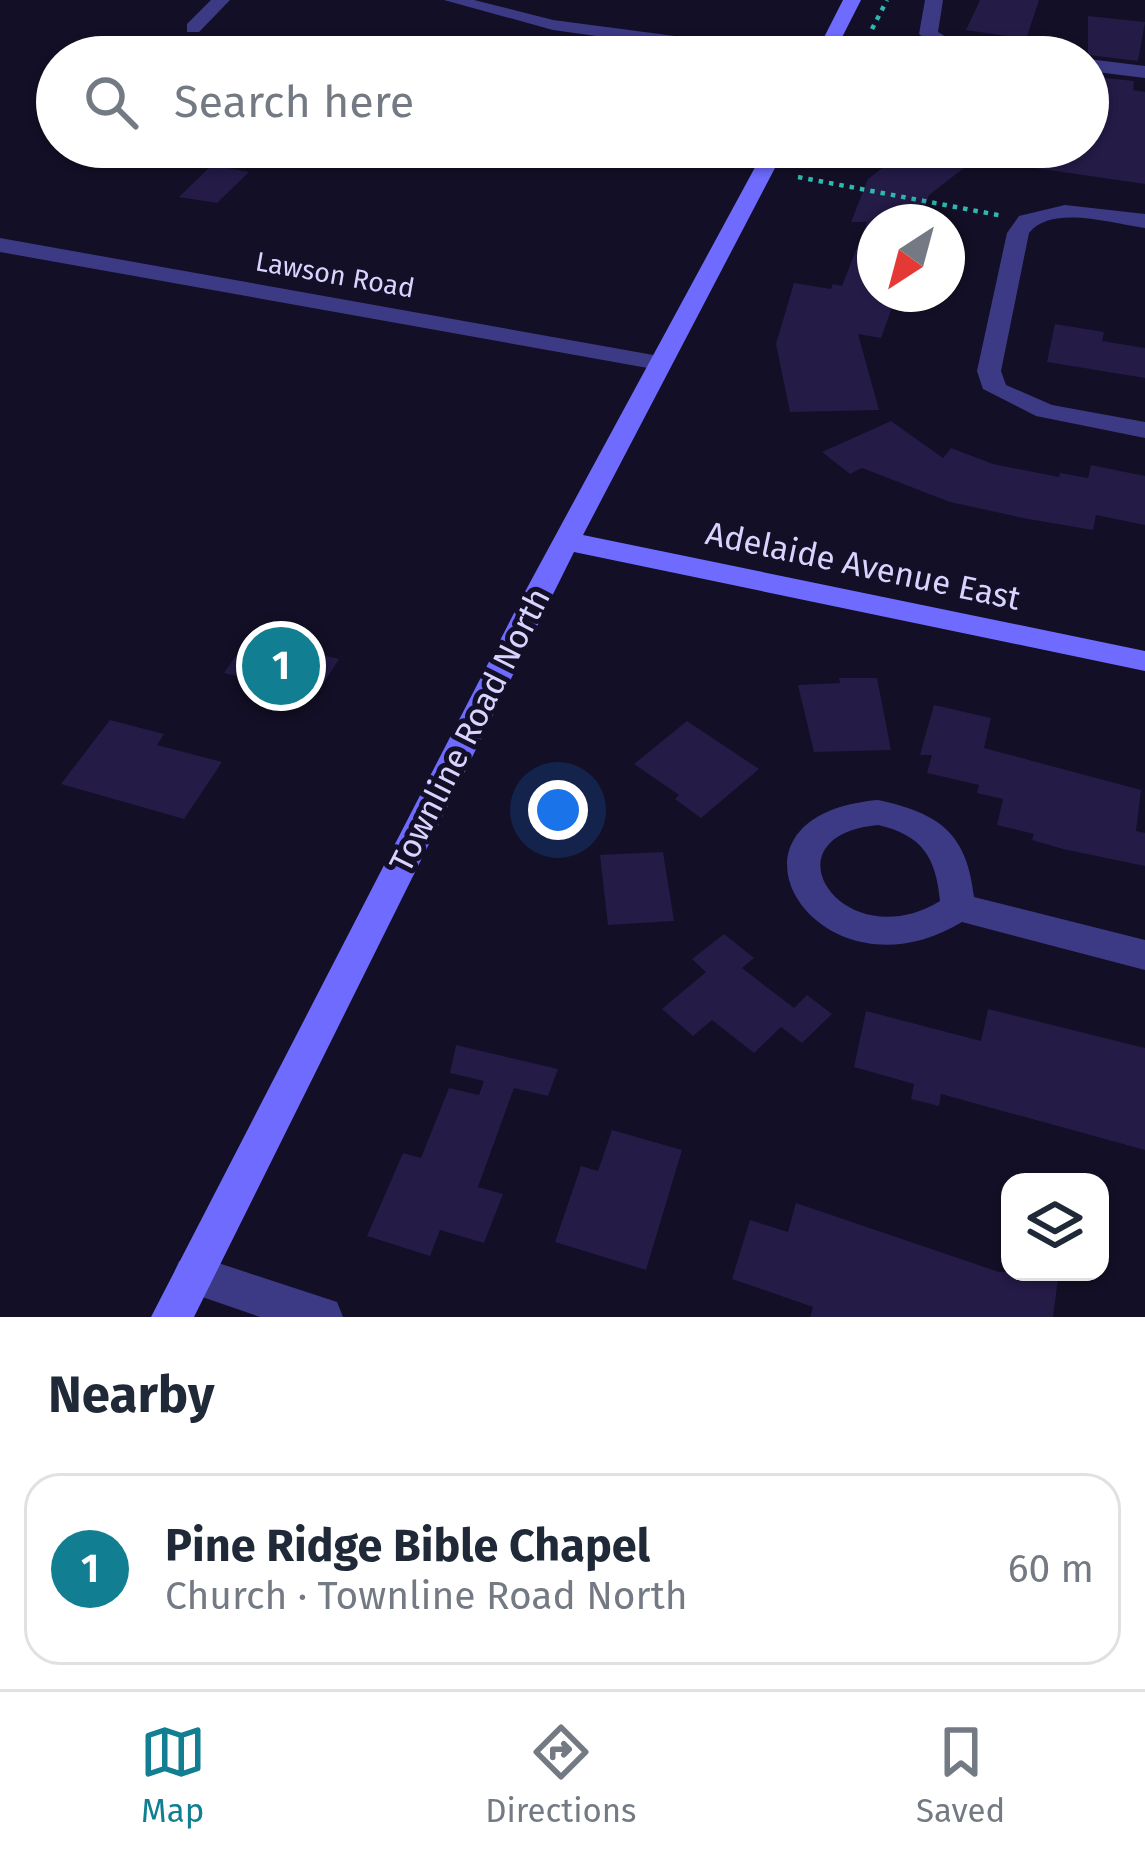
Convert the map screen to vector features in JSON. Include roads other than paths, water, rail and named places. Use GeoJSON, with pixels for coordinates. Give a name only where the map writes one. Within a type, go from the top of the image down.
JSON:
{"type":"FeatureCollection","features":[{"type":"Feature","properties":{"kind":"main road"},"geometry":{"type":"LineString","coordinates":[[834,36],[853,0]]}},
{"type":"Feature","properties":{"kind":"main road","name":"Townline Road North"},"geometry":{"type":"LineString","coordinates":[[172,1317],[566,541],[765,168]]}},
{"type":"Feature","properties":{"kind":"main road","name":"Adelaide Avenue East"},"geometry":{"type":"LineString","coordinates":[[566,541],[1145,662]]}},
{"type":"Feature","properties":{"kind":"street"},"geometry":{"type":"LineString","coordinates":[[194,28],[221,0]]}},
{"type":"Feature","properties":{"kind":"street"},"geometry":{"type":"LineString","coordinates":[[453,0],[553,26],[629,36]]}},
{"type":"Feature","properties":{"kind":"street"},"geometry":{"type":"LineString","coordinates":[[931,36],[934,0]]}},
{"type":"Feature","properties":{"kind":"street"},"geometry":{"type":"LineString","coordinates":[[1109,68],[1145,73]]}},
{"type":"Feature","properties":{"kind":"street"},"geometry":{"type":"LineString","coordinates":[[1145,221],[1084,212],[1048,213],[1027,221],[1018,233],[988,370],[995,389],[1046,410],[1145,430]]}},
{"type":"Feature","properties":{"kind":"street","name":"Lawson Road"},"geometry":{"type":"LineString","coordinates":[[0,245],[659,363]]}},
{"type":"Feature","properties":{"kind":"street"},"geometry":{"type":"LineString","coordinates":[[958,907],[958,867],[948,847],[907,818],[855,812],[816,831],[805,847],[802,866],[807,886],[819,904],[863,930],[914,931],[958,907],[1145,955]]}},
{"type":"Feature","properties":{"kind":"street"},"geometry":{"type":"LineString","coordinates":[[194,1275],[322,1317]]}},
{"type":"Feature","properties":{"kind":"place","name":"Pine Ridge Bible Chapel"},"geometry":{"type":"Point","coordinates":[281,666]}}]}
